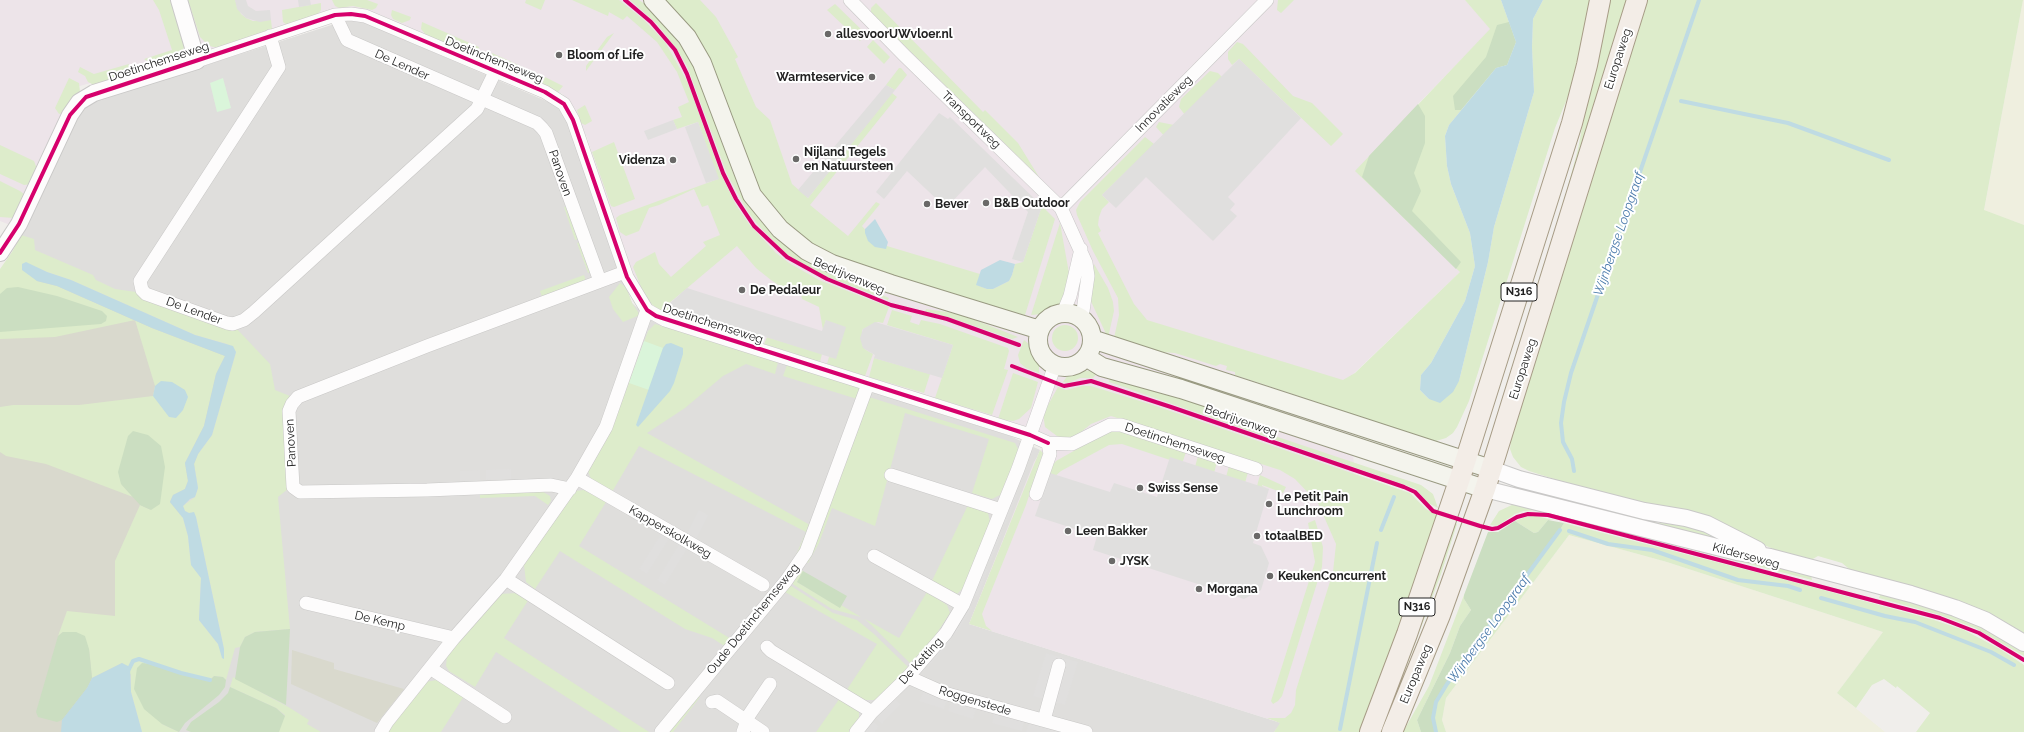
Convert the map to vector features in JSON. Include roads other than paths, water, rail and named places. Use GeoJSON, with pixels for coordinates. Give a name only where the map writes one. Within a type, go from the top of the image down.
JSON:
{"type":"FeatureCollection","features":[{"type":"Feature","properties":{"kind":"main road","name":"Bedrijvenweg"},"geometry":{"type":"LineString","coordinates":[[653,0],[687,37],[702,63],[752,196],[780,229],[807,251],[832,264],[891,284],[1040,330]]}},
{"type":"Feature","properties":{"kind":"main road","name":"Europaweg"},"geometry":{"type":"LineString","coordinates":[[1370,732],[1407,634],[1460,480],[1575,115],[1600,0]]}},
{"type":"Feature","properties":{"kind":"main road","name":"Europaweg"},"geometry":{"type":"LineString","coordinates":[[1392,732],[1440,615],[1485,489],[1638,0]]}},
{"type":"Feature","properties":{"kind":"main road"},"geometry":{"type":"LineString","coordinates":[[1063,313],[1076,315],[1082,318],[1091,331],[1092,346],[1086,358],[1072,366],[1055,365],[1047,359],[1041,351],[1038,341],[1040,330],[1049,318],[1063,313]]}},
{"type":"Feature","properties":{"kind":"main road"},"geometry":{"type":"LineString","coordinates":[[1092,339],[1466,461]]}},
{"type":"Feature","properties":{"kind":"main road","name":"Bedrijvenweg"},"geometry":{"type":"LineString","coordinates":[[1086,358],[1102,367],[1181,389],[1460,480]]}},
{"type":"Feature","properties":{"kind":"main road","name":"Kilderseweg"},"geometry":{"type":"LineString","coordinates":[[1466,461],[1491,469]]}},
{"type":"Feature","properties":{"kind":"main road","name":"Kilderseweg"},"geometry":{"type":"LineString","coordinates":[[1460,480],[1485,489]]}},
{"type":"Feature","properties":{"kind":"street","name":"Doetinchemseweg"},"geometry":{"type":"LineString","coordinates":[[179,0],[197,61]]}},
{"type":"Feature","properties":{"kind":"street","name":"Transportweg"},"geometry":{"type":"LineString","coordinates":[[850,0],[904,55],[1062,208],[1081,248],[1088,276],[1082,318]]}},
{"type":"Feature","properties":{"kind":"street","name":"Innovatieweg"},"geometry":{"type":"LineString","coordinates":[[1062,208],[1267,0]]}},
{"type":"Feature","properties":{"kind":"street","name":"Doetinchemseweg"},"geometry":{"type":"LineString","coordinates":[[0,253],[20,224],[70,115],[79,102],[94,93],[197,61],[335,15],[351,14],[365,16],[494,72],[545,92],[564,104],[573,120],[625,272],[635,292],[648,310],[665,320],[1030,435],[1048,443],[1072,444]]}},
{"type":"Feature","properties":{"kind":"street","name":"De Lender"},"geometry":{"type":"LineString","coordinates":[[335,15],[347,40],[483,100]]}},
{"type":"Feature","properties":{"kind":"street","name":"De Lender"},"geometry":{"type":"LineString","coordinates":[[270,36],[279,67],[140,281],[142,290],[146,294],[233,324],[239,322],[254,312],[477,109],[483,100],[494,72]]}},
{"type":"Feature","properties":{"kind":"street","name":"Panoven"},"geometry":{"type":"LineString","coordinates":[[483,100],[536,123],[546,133],[600,281]]}},
{"type":"Feature","properties":{"kind":"street"},"geometry":{"type":"LineString","coordinates":[[1063,313],[1070,296],[1081,248]]}},
{"type":"Feature","properties":{"kind":"street","name":"Panoven"},"geometry":{"type":"LineString","coordinates":[[574,484],[427,490],[300,492],[293,487],[289,411],[292,404],[298,398],[427,346],[625,272]]}},
{"type":"Feature","properties":{"kind":"street"},"geometry":{"type":"LineString","coordinates":[[381,732],[454,638],[506,579],[574,484],[606,427],[648,310]]}},
{"type":"Feature","properties":{"kind":"street"},"geometry":{"type":"LineString","coordinates":[[1030,435],[1055,365]]}},
{"type":"Feature","properties":{"kind":"street","name":"Oude Doetinchemseweg"},"geometry":{"type":"LineString","coordinates":[[661,732],[786,581],[806,552],[868,384]]}},
{"type":"Feature","properties":{"kind":"street","name":"Doetinchemseweg"},"geometry":{"type":"LineString","coordinates":[[1045,468],[1057,452],[1110,425],[1121,425],[1256,469]]}},
{"type":"Feature","properties":{"kind":"street","name":"De Ketting"},"geometry":{"type":"LineString","coordinates":[[856,732],[872,712],[908,677],[946,633],[962,605],[1030,435]]}},
{"type":"Feature","properties":{"kind":"street","name":"Doetinchemseweg"},"geometry":{"type":"LineString","coordinates":[[1036,494],[1050,454],[1048,443]]}},
{"type":"Feature","properties":{"kind":"street","name":"Kilderseweg"},"geometry":{"type":"LineString","coordinates":[[1491,469],[1519,479],[1644,511],[1686,518],[1707,524],[1770,557]]}},
{"type":"Feature","properties":{"kind":"street"},"geometry":{"type":"LineString","coordinates":[[891,475],[1001,510]]}},
{"type":"Feature","properties":{"kind":"street","name":"Kapperskolkweg"},"geometry":{"type":"LineString","coordinates":[[574,484],[763,585]]}},
{"type":"Feature","properties":{"kind":"street","name":"Kilderseweg"},"geometry":{"type":"LineString","coordinates":[[1485,489],[1737,552],[1770,557],[1955,608],[1985,620],[2024,643]]}},
{"type":"Feature","properties":{"kind":"street"},"geometry":{"type":"LineString","coordinates":[[874,556],[962,605]]}},
{"type":"Feature","properties":{"kind":"street"},"geometry":{"type":"LineString","coordinates":[[506,579],[668,683]]}},
{"type":"Feature","properties":{"kind":"street","name":"De Kemp"},"geometry":{"type":"LineString","coordinates":[[306,603],[454,638]]}},
{"type":"Feature","properties":{"kind":"street"},"geometry":{"type":"LineString","coordinates":[[767,647],[771,651],[872,712]]}},
{"type":"Feature","properties":{"kind":"street"},"geometry":{"type":"LineString","coordinates":[[1044,720],[1059,665]]}},
{"type":"Feature","properties":{"kind":"street"},"geometry":{"type":"LineString","coordinates":[[430,668],[505,717]]}},
{"type":"Feature","properties":{"kind":"street","name":"Roggenstede"},"geometry":{"type":"LineString","coordinates":[[908,677],[944,693],[1086,732]]}},
{"type":"Feature","properties":{"kind":"street"},"geometry":{"type":"LineString","coordinates":[[746,727],[749,715],[770,684]]}},
{"type":"Feature","properties":{"kind":"street"},"geometry":{"type":"LineString","coordinates":[[712,702],[716,701],[746,727],[764,732]]}},
{"type":"Feature","properties":{"kind":"water"},"geometry":{"type":"Polygon","coordinates":[[[1501,0],[1543,0],[1533,19],[1532,47],[1534,92],[1494,227],[1488,262],[1459,381],[1453,392],[1440,403],[1429,399],[1420,390],[1421,375],[1431,363],[1465,301],[1475,266],[1470,233],[1451,184],[1447,166],[1445,136],[1449,125],[1496,68],[1507,65],[1516,42],[1501,0]]]}},
{"type":"Feature","properties":{"kind":"water"},"geometry":{"type":"Polygon","coordinates":[[[875,219],[888,242],[886,249],[875,247],[868,241],[865,233],[865,229],[875,219]]]}},
{"type":"Feature","properties":{"kind":"water"},"geometry":{"type":"Polygon","coordinates":[[[1000,260],[1015,264],[1009,281],[993,289],[987,289],[976,285],[981,270],[1000,260]]]}},
{"type":"Feature","properties":{"kind":"water"},"geometry":{"type":"Polygon","coordinates":[[[26,262],[47,272],[71,280],[195,335],[233,346],[236,352],[212,435],[198,454],[194,464],[198,488],[195,497],[190,499],[183,506],[185,511],[189,513],[194,512],[196,517],[224,649],[224,659],[222,658],[218,644],[199,620],[201,578],[191,565],[188,536],[183,518],[170,502],[173,495],[185,489],[188,481],[185,463],[204,426],[216,374],[225,356],[152,328],[57,286],[37,281],[22,270],[22,264],[26,262]]]}},
{"type":"Feature","properties":{"kind":"water"},"geometry":{"type":"Polygon","coordinates":[[[671,343],[683,348],[683,354],[674,383],[670,391],[638,427],[636,425],[663,348],[666,344],[671,343]]]}},
{"type":"Feature","properties":{"kind":"water"},"geometry":{"type":"Polygon","coordinates":[[[161,381],[172,382],[185,390],[188,397],[183,410],[176,418],[169,417],[153,396],[155,386],[161,381]]]}},
{"type":"Feature","properties":{"kind":"water"},"geometry":{"type":"Polygon","coordinates":[[[122,663],[130,667],[131,692],[142,732],[61,732],[62,720],[87,688],[92,678],[122,663]]]}},
{"type":"Feature","properties":{"kind":"waterway","name":"Wijnbergse Loopgraaf"},"geometry":{"type":"LineString","coordinates":[[1574,471],[1572,459],[1563,442],[1561,423],[1571,373],[1699,0]]}},
{"type":"Feature","properties":{"kind":"waterway"},"geometry":{"type":"LineString","coordinates":[[1681,101],[1788,123],[1889,160]]}},
{"type":"Feature","properties":{"kind":"waterway"},"geometry":{"type":"LineString","coordinates":[[1381,530],[1394,497]]}},
{"type":"Feature","properties":{"kind":"waterway","name":"Wijnbergse Loopgraaf"},"geometry":{"type":"LineString","coordinates":[[1436,732],[1433,718],[1436,702],[1447,684],[1560,530]]}},
{"type":"Feature","properties":{"kind":"waterway"},"geometry":{"type":"LineString","coordinates":[[1569,531],[1608,544],[1652,550],[1738,580],[1788,586],[1800,590]]}},
{"type":"Feature","properties":{"kind":"waterway"},"geometry":{"type":"LineString","coordinates":[[1340,729],[1377,543]]}},
{"type":"Feature","properties":{"kind":"waterway"},"geometry":{"type":"LineString","coordinates":[[1821,598],[1885,616],[1915,622],[1991,652],[2014,665]]}},
{"type":"Feature","properties":{"kind":"waterway"},"geometry":{"type":"LineString","coordinates":[[128,671],[133,661],[139,659],[181,673],[210,680]]}},
{"type":"Feature","properties":{"kind":"place","name":"allesvoorUWvloer.nl"},"geometry":{"type":"Point","coordinates":[828,34]}},
{"type":"Feature","properties":{"kind":"place","name":"Bloom of Life"},"geometry":{"type":"Point","coordinates":[559,55]}},
{"type":"Feature","properties":{"kind":"place","name":"Warmteservice"},"geometry":{"type":"Point","coordinates":[872,77]}},
{"type":"Feature","properties":{"kind":"place","name":"Nijland Tegels en Natuursteen"},"geometry":{"type":"Point","coordinates":[796,159]}},
{"type":"Feature","properties":{"kind":"place","name":"Videnza"},"geometry":{"type":"Point","coordinates":[673,160]}},
{"type":"Feature","properties":{"kind":"place","name":"B&B Outdoor"},"geometry":{"type":"Point","coordinates":[986,203]}},
{"type":"Feature","properties":{"kind":"place","name":"Bever"},"geometry":{"type":"Point","coordinates":[927,204]}},
{"type":"Feature","properties":{"kind":"place","name":"De Pedaleur"},"geometry":{"type":"Point","coordinates":[742,290]}},
{"type":"Feature","properties":{"kind":"place","name":"Swiss Sense"},"geometry":{"type":"Point","coordinates":[1140,488]}},
{"type":"Feature","properties":{"kind":"place","name":"Le Petit Pain Lunchroom"},"geometry":{"type":"Point","coordinates":[1269,504]}},
{"type":"Feature","properties":{"kind":"place","name":"Leen Bakker"},"geometry":{"type":"Point","coordinates":[1068,531]}},
{"type":"Feature","properties":{"kind":"place","name":"totaalBED"},"geometry":{"type":"Point","coordinates":[1257,536]}},
{"type":"Feature","properties":{"kind":"place","name":"JYSK"},"geometry":{"type":"Point","coordinates":[1112,561]}},
{"type":"Feature","properties":{"kind":"place","name":"KeukenConcurrent"},"geometry":{"type":"Point","coordinates":[1270,576]}},
{"type":"Feature","properties":{"kind":"place","name":"Morgana"},"geometry":{"type":"Point","coordinates":[1199,589]}}]}
